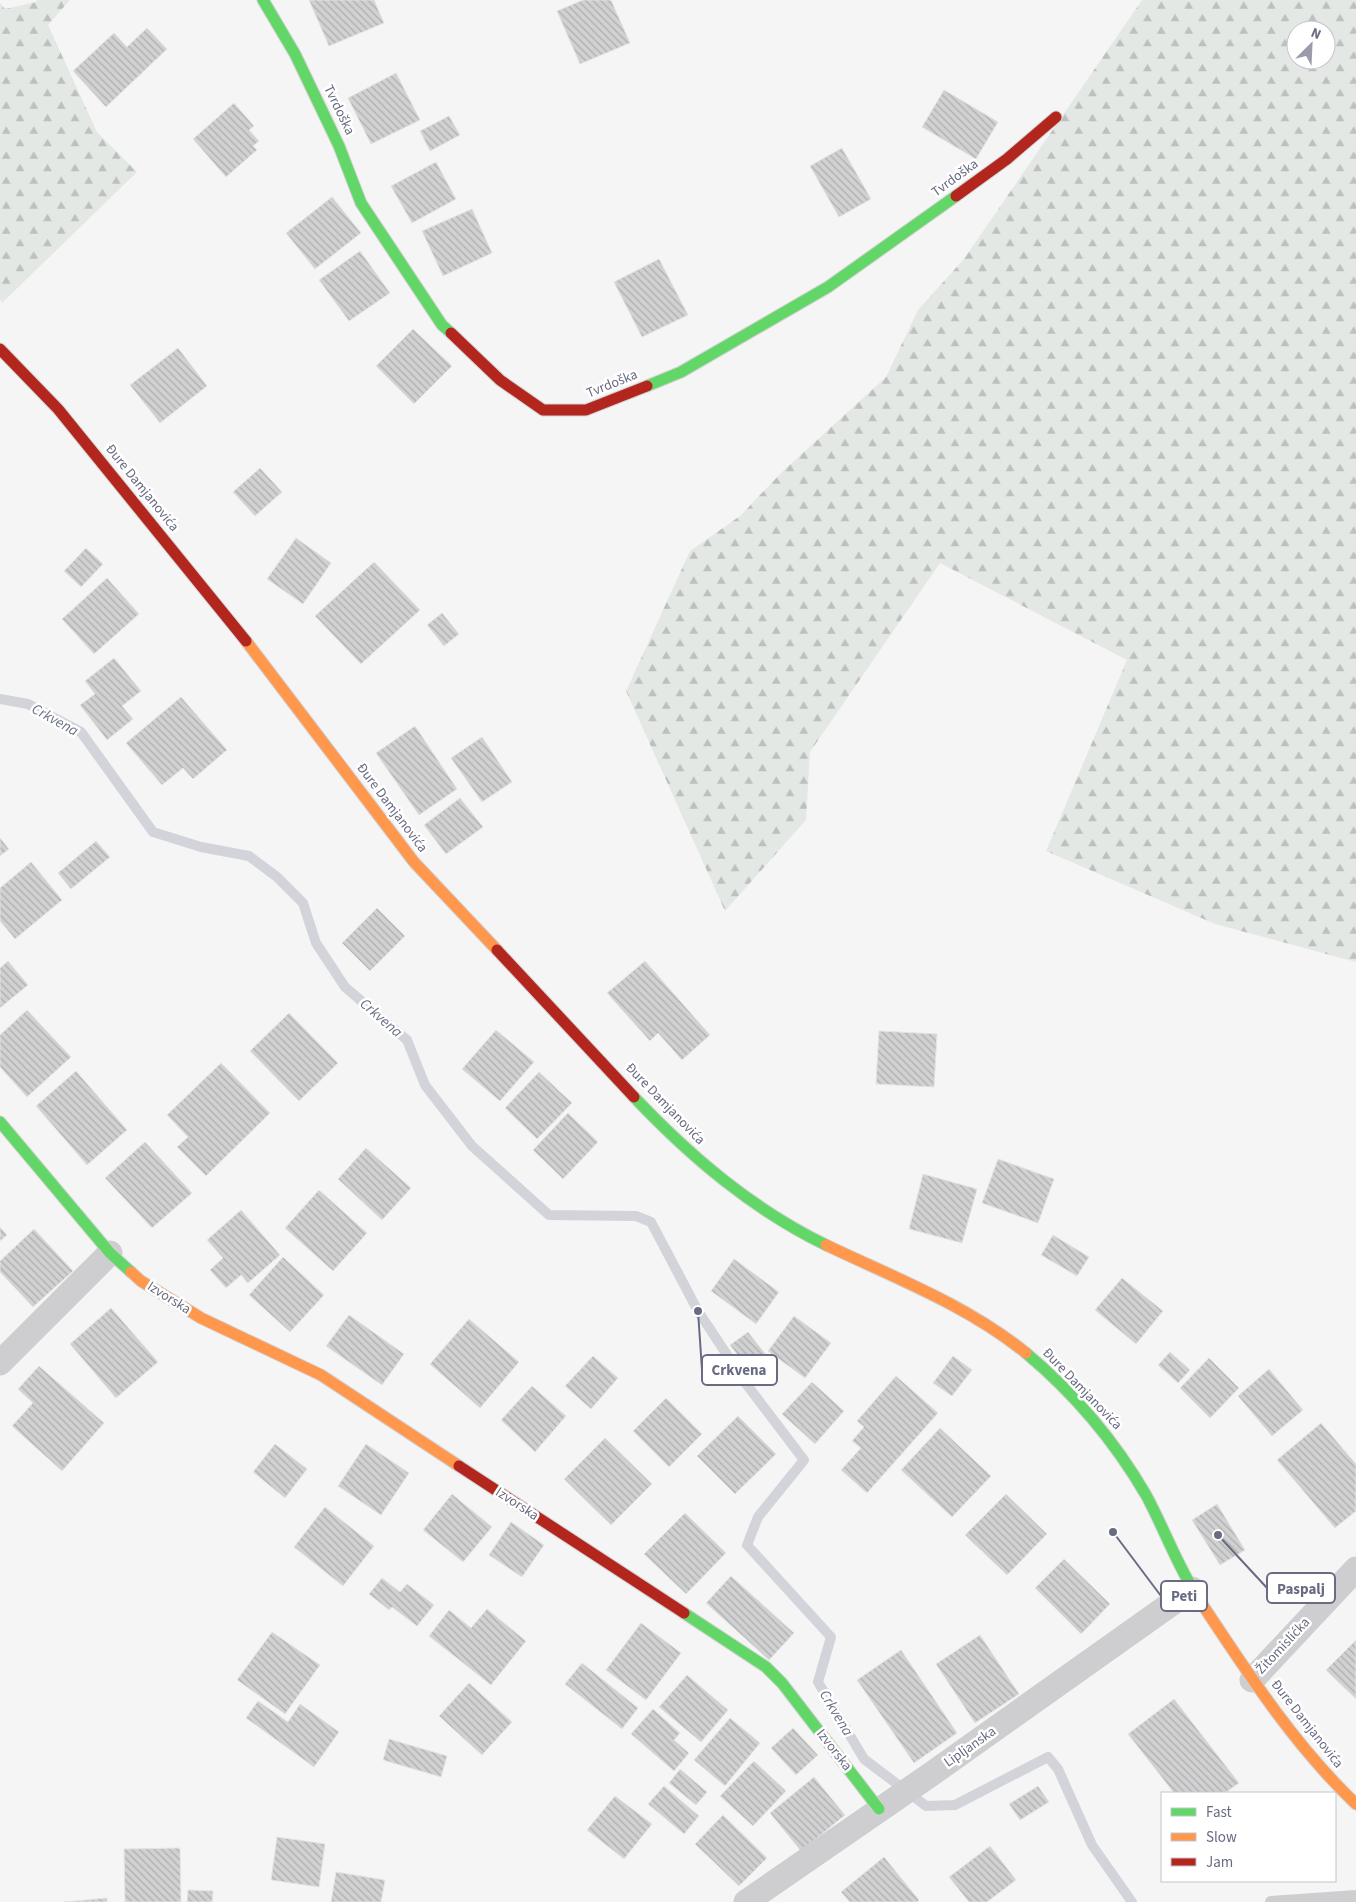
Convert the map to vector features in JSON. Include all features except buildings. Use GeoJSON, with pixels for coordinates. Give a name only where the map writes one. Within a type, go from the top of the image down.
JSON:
{"type":"FeatureCollection","features":[{"type":"Feature","properties":{"kind":"street","name":"Tvrdoška"},"geometry":{"type":"LineString","coordinates":[[263,0],[295,54],[331,129],[361,203],[442,325],[500,380],[543,410],[586,410],[681,372],[828,287],[1007,159],[1056,118]]}},
{"type":"Feature","properties":{"kind":"street","name":"Đure Damjanovića"},"geometry":{"type":"LineString","coordinates":[[0,349],[58,409],[232,623],[414,862],[645,1108],[711,1172],[792,1228],[945,1302],[1006,1337],[1050,1373],[1108,1435],[1146,1496],[1192,1589],[1252,1680],[1328,1777],[1356,1804]]}},
{"type":"Feature","properties":{"kind":"street","name":"Izvorska"},"geometry":{"type":"LineString","coordinates":[[0,1122],[110,1253],[141,1281],[201,1318],[321,1375],[766,1667],[782,1683],[885,1805]]}},
{"type":"Feature","properties":{"kind":"street"},"geometry":{"type":"LineString","coordinates":[[0,1363],[110,1253]]}},
{"type":"Feature","properties":{"kind":"street","name":"Žitomislićka"},"geometry":{"type":"LineString","coordinates":[[1252,1680],[1356,1569]]}},
{"type":"Feature","properties":{"kind":"street","name":"Lipljanska"},"geometry":{"type":"LineString","coordinates":[[746,1902],[930,1775],[1192,1589]]}},
{"type":"Feature","properties":{"kind":"lane"},"geometry":{"type":"LineString","coordinates":[[1271,1902],[1356,1896]]}},
{"type":"Feature","properties":{"kind":"green space"},"geometry":{"type":"Polygon","coordinates":[[[37,0],[70,0],[48,25],[97,132],[137,172],[2,303],[0,299],[0,3],[5,9],[36,2],[37,0]]]}},
{"type":"Feature","properties":{"kind":"green space"},"geometry":{"type":"Polygon","coordinates":[[[1142,0],[1356,0],[1356,962],[1215,924],[1046,851],[1127,660],[940,563],[810,752],[806,820],[725,911],[626,691],[690,551],[740,516],[782,472],[886,377],[918,310],[964,259],[1142,0]]]}},
{"type":"Feature","properties":{"kind":"waterway","name":"Crkvena"},"geometry":{"type":"LineString","coordinates":[[0,699],[28,704],[81,732],[153,832],[201,847],[249,856],[277,877],[303,903],[316,943],[345,987],[407,1040],[425,1085],[472,1146],[549,1215],[636,1216],[651,1222],[698,1311],[747,1385],[804,1460],[758,1517],[747,1545],[831,1637],[818,1682],[864,1759],[926,1806],[955,1805],[1048,1757],[1058,1769],[1092,1845],[1132,1902]]}},
{"type":"Feature","properties":{"kind":"traffic: fast"},"geometry":{"type":"LineString","coordinates":[[263,0],[295,54],[339,146],[361,203],[442,325],[451,333]]}},
{"type":"Feature","properties":{"kind":"traffic: fast"},"geometry":{"type":"LineString","coordinates":[[647,386],[681,372],[828,287],[956,196]]}},
{"type":"Feature","properties":{"kind":"traffic: fast"},"geometry":{"type":"LineString","coordinates":[[634,1097],[700,1161],[724,1180],[773,1215],[826,1245]]}},
{"type":"Feature","properties":{"kind":"traffic: fast"},"geometry":{"type":"LineString","coordinates":[[0,1122],[110,1253],[131,1272]]}},
{"type":"Feature","properties":{"kind":"traffic: fast"},"geometry":{"type":"LineString","coordinates":[[1026,1353],[1077,1401],[1121,1455],[1146,1495],[1185,1575],[1200,1601]]}},
{"type":"Feature","properties":{"kind":"traffic: fast"},"geometry":{"type":"LineString","coordinates":[[684,1613],[766,1667],[782,1683],[879,1809]]}},
{"type":"Feature","properties":{"kind":"traffic: slow"},"geometry":{"type":"LineString","coordinates":[[246,641],[414,862],[497,950]]}},
{"type":"Feature","properties":{"kind":"traffic: slow"},"geometry":{"type":"LineString","coordinates":[[826,1245],[954,1306],[979,1320],[1026,1353]]}},
{"type":"Feature","properties":{"kind":"traffic: slow"},"geometry":{"type":"LineString","coordinates":[[131,1272],[141,1281],[201,1318],[321,1375],[459,1466]]}},
{"type":"Feature","properties":{"kind":"traffic: slow"},"geometry":{"type":"LineString","coordinates":[[1200,1601],[1272,1707],[1312,1757],[1356,1804]]}},
{"type":"Feature","properties":{"kind":"traffic: jam"},"geometry":{"type":"LineString","coordinates":[[956,196],[1007,159],[1056,117]]}},
{"type":"Feature","properties":{"kind":"traffic: jam"},"geometry":{"type":"LineString","coordinates":[[451,333],[500,380],[543,410],[586,410],[647,386]]}},
{"type":"Feature","properties":{"kind":"traffic: jam"},"geometry":{"type":"LineString","coordinates":[[0,349],[58,409],[246,641]]}},
{"type":"Feature","properties":{"kind":"traffic: jam"},"geometry":{"type":"LineString","coordinates":[[497,950],[634,1097]]}},
{"type":"Feature","properties":{"kind":"traffic: jam"},"geometry":{"type":"LineString","coordinates":[[459,1466],[684,1613]]}},
{"type":"Feature","properties":{"kind":"place","name":"Crkvena"},"geometry":{"type":"Point","coordinates":[698,1311]}},
{"type":"Feature","properties":{"kind":"place","name":"Peti"},"geometry":{"type":"Point","coordinates":[1113,1532]}},
{"type":"Feature","properties":{"kind":"place","name":"Paspalj"},"geometry":{"type":"Point","coordinates":[1218,1535]}}]}
